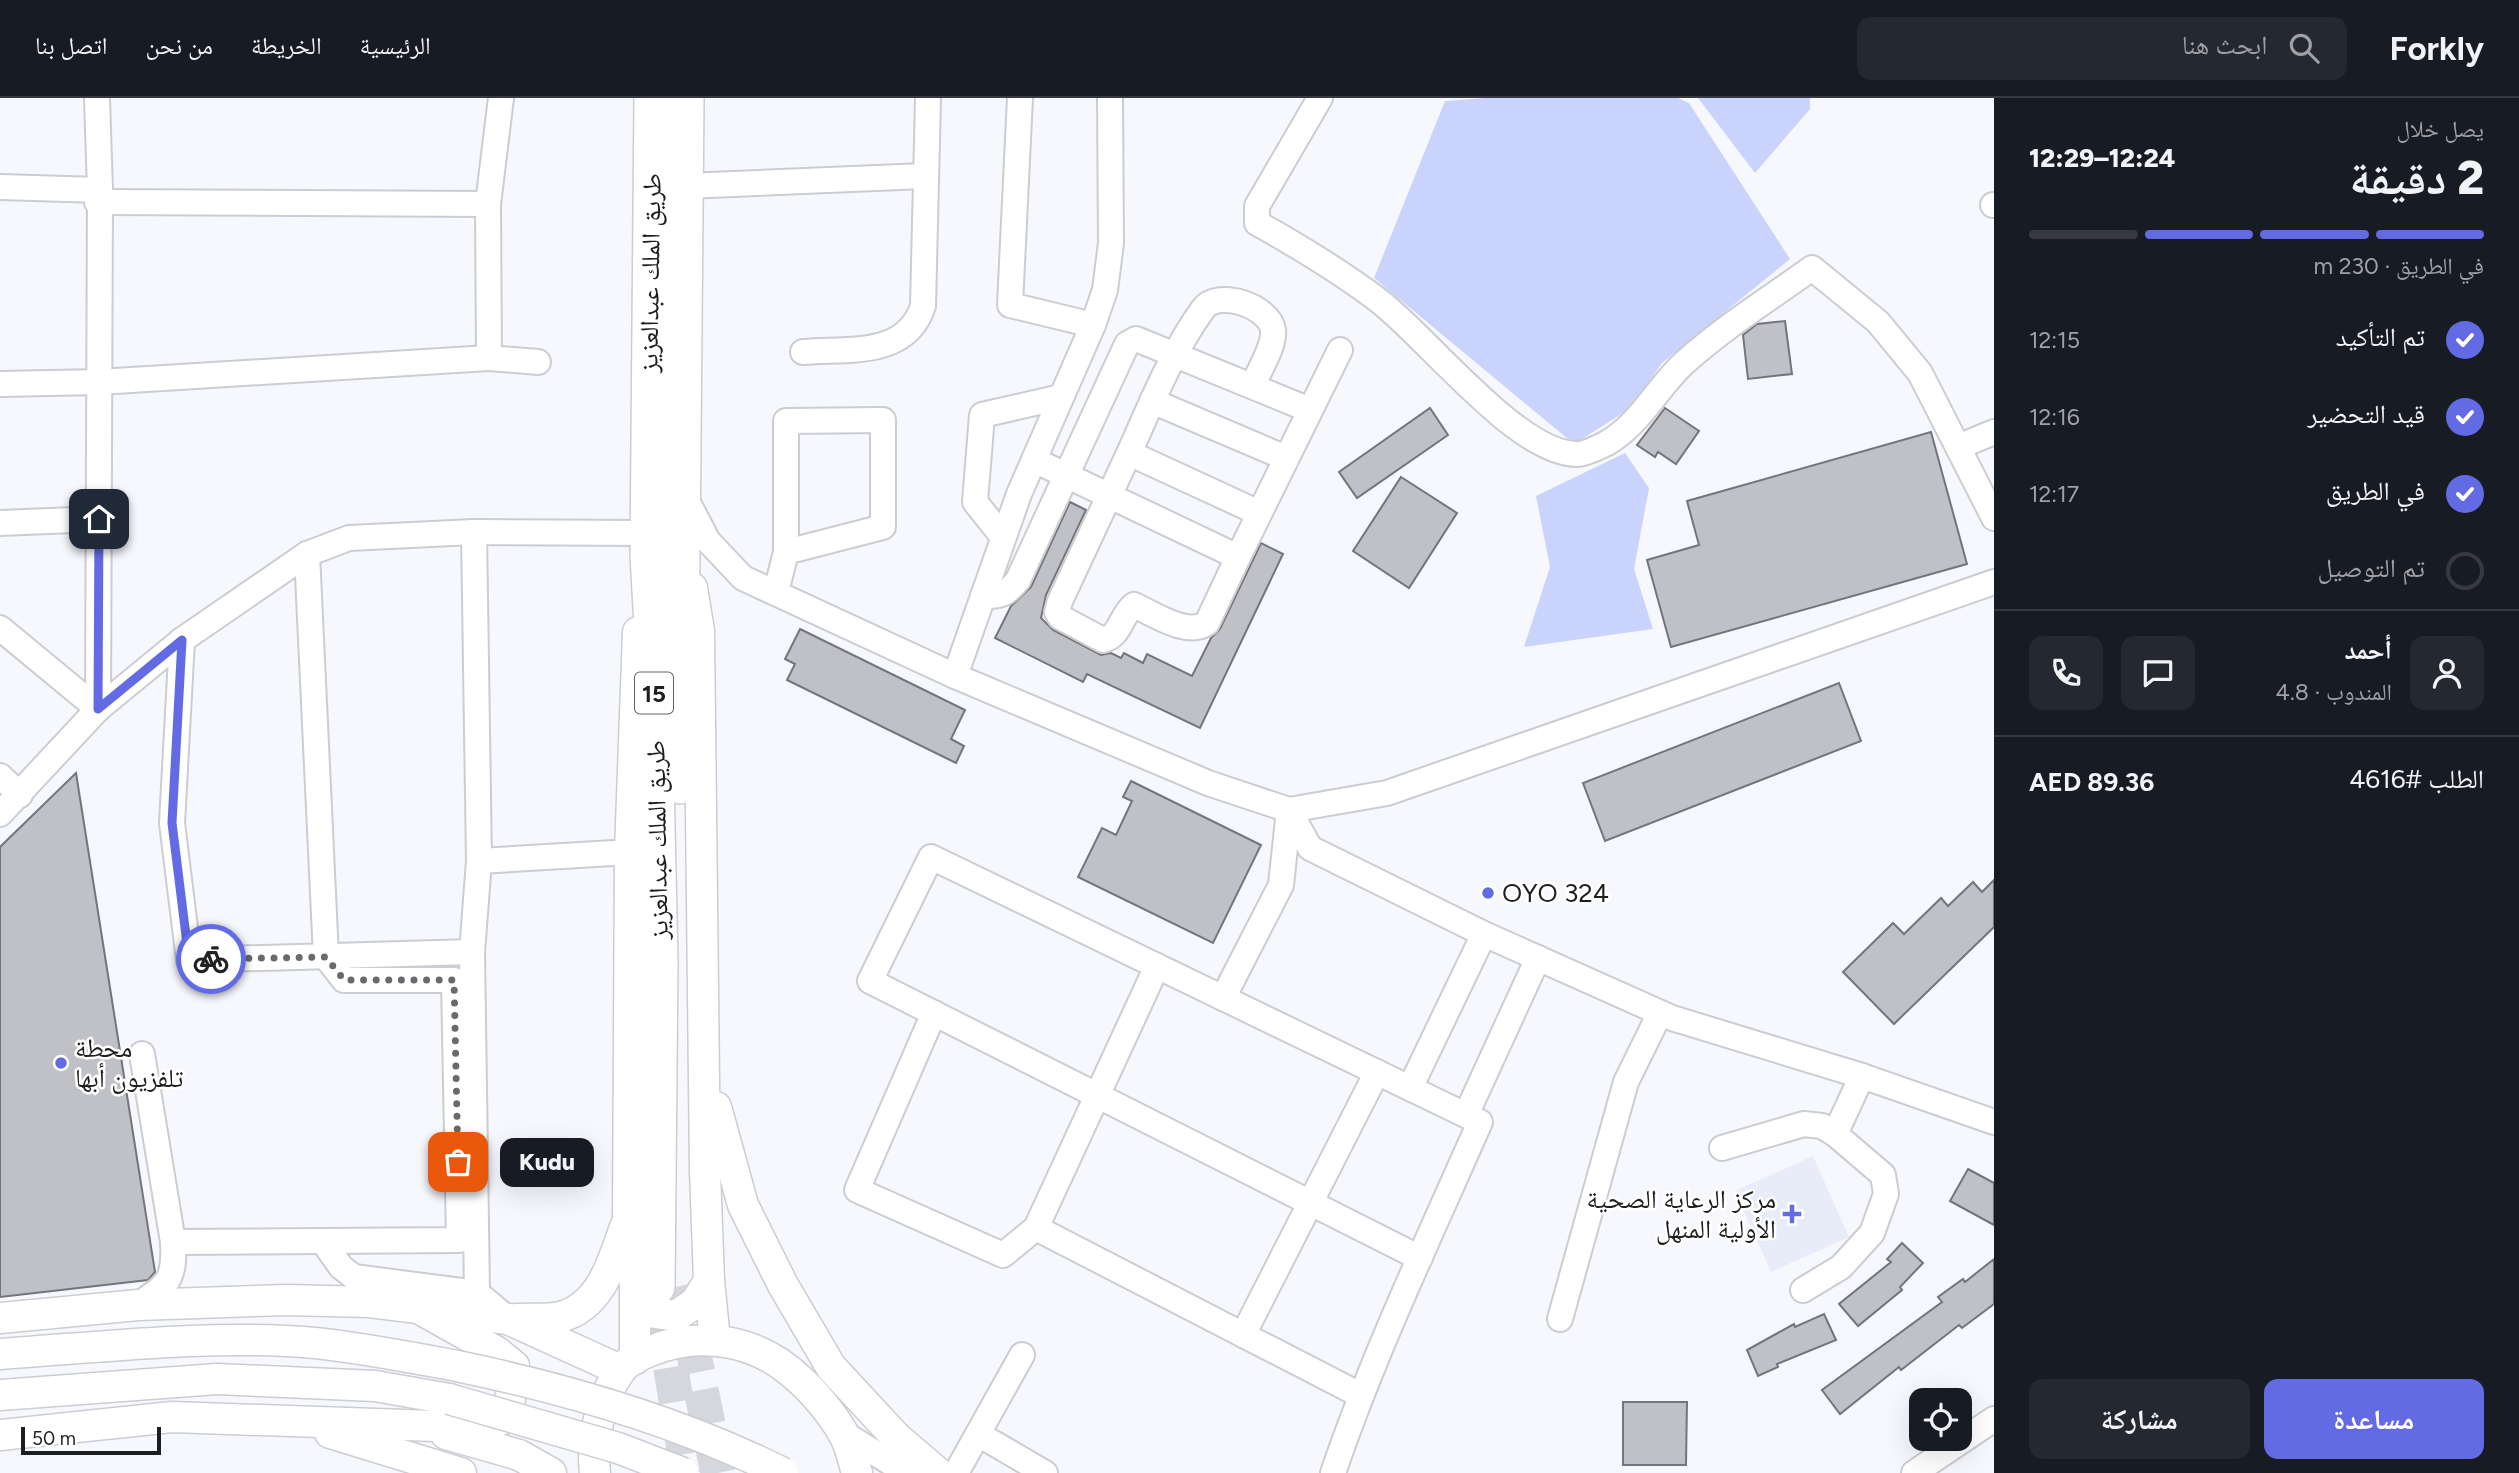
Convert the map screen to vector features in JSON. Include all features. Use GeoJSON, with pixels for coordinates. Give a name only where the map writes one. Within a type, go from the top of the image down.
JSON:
{"type":"FeatureCollection","features":[{"type":"Feature","properties":{"kind":"highway","name":"طريق الملك عبدالعزيز"},"geometry":{"type":"LineString","coordinates":[[652,98],[648,544],[670,1285]]}},
{"type":"Feature","properties":{"kind":"highway","name":"طريق الملك عبدالعزيز"},"geometry":{"type":"LineString","coordinates":[[670,1285],[683,535],[686,98]]}},
{"type":"Feature","properties":{"kind":"main road"},"geometry":{"type":"LineString","coordinates":[[595,1473],[592,1451],[607,1397],[628,1364],[670,1285],[704,1050],[699,631],[683,535]]}},
{"type":"Feature","properties":{"kind":"main road"},"geometry":{"type":"LineString","coordinates":[[0,1318],[138,1305],[286,1300],[369,1302],[508,1319],[561,1317],[594,1296],[610,1269],[628,1220],[630,852],[638,627],[648,544]]}},
{"type":"Feature","properties":{"kind":"main road"},"geometry":{"type":"LineString","coordinates":[[704,1050],[722,1135],[743,1205],[783,1285],[831,1367],[896,1437],[938,1473]]}},
{"type":"Feature","properties":{"kind":"main road"},"geometry":{"type":"LineString","coordinates":[[628,1220],[670,1285],[715,1340]]}},
{"type":"Feature","properties":{"kind":"main road"},"geometry":{"type":"LineString","coordinates":[[2,1433],[172,1418],[463,1427],[501,1420],[510,1401],[514,1366],[497,1352],[420,1309]]}},
{"type":"Feature","properties":{"kind":"main road"},"geometry":{"type":"LineString","coordinates":[[508,1319],[628,1364],[677,1340],[733,1343],[768,1357],[799,1378],[843,1433],[857,1473]]}},
{"type":"Feature","properties":{"kind":"main road"},"geometry":{"type":"LineString","coordinates":[[0,1354],[193,1341],[311,1343],[376,1350],[527,1381],[634,1413],[783,1473]]}},
{"type":"Feature","properties":{"kind":"main road"},"geometry":{"type":"LineString","coordinates":[[0,1395],[217,1379],[375,1386],[449,1399],[618,1448],[683,1473]]}},
{"type":"Feature","properties":{"kind":"main road"},"geometry":{"type":"LineString","coordinates":[[283,1420],[461,1473]]}},
{"type":"Feature","properties":{"kind":"main road"},"geometry":{"type":"LineString","coordinates":[[387,1423],[466,1438],[519,1455],[551,1473]]}},
{"type":"Feature","properties":{"kind":"street"},"geometry":{"type":"LineString","coordinates":[[97,98],[98,709]]}},
{"type":"Feature","properties":{"kind":"street"},"geometry":{"type":"LineString","coordinates":[[489,358],[488,204],[501,98]]}},
{"type":"Feature","properties":{"kind":"street"},"geometry":{"type":"LineString","coordinates":[[803,352],[892,344],[917,323],[923,306],[928,98]]}},
{"type":"Feature","properties":{"kind":"street"},"geometry":{"type":"LineString","coordinates":[[1020,98],[1010,305],[1093,325]]}},
{"type":"Feature","properties":{"kind":"street"},"geometry":{"type":"LineString","coordinates":[[955,676],[1003,537],[1093,325],[1105,290],[1111,243],[1110,98]]}},
{"type":"Feature","properties":{"kind":"street"},"geometry":{"type":"LineString","coordinates":[[1320,98],[1257,206],[1257,223],[1379,301],[1534,441],[1560,452],[1580,454],[1626,430],[1682,365],[1709,342],[1812,268],[1878,322],[1920,373],[1994,518]]}},
{"type":"Feature","properties":{"kind":"street"},"geometry":{"type":"LineString","coordinates":[[686,186],[925,176]]}},
{"type":"Feature","properties":{"kind":"street"},"geometry":{"type":"LineString","coordinates":[[0,187],[99,196],[488,204]]}},
{"type":"Feature","properties":{"kind":"street"},"geometry":{"type":"LineString","coordinates":[[1253,385],[1274,334],[1271,321],[1260,311],[1234,301],[1217,300],[1206,305],[1174,354],[1152,401],[1057,612],[1060,617],[1103,640],[1116,633],[1127,610],[1134,605],[1190,629],[1200,628],[1207,623],[1340,350]]}},
{"type":"Feature","properties":{"kind":"street"},"geometry":{"type":"LineString","coordinates":[[983,595],[994,597],[1006,594],[1018,580],[1127,344],[1136,339],[1310,410]]}},
{"type":"Feature","properties":{"kind":"street"},"geometry":{"type":"LineString","coordinates":[[0,384],[99,382],[489,358],[538,362]]}},
{"type":"Feature","properties":{"kind":"street"},"geometry":{"type":"LineString","coordinates":[[1003,537],[975,502],[982,415],[1062,397]]}},
{"type":"Feature","properties":{"kind":"street"},"geometry":{"type":"LineString","coordinates":[[1152,401],[1286,458]]}},
{"type":"Feature","properties":{"kind":"street"},"geometry":{"type":"LineString","coordinates":[[776,593],[786,552],[786,421],[883,420],[883,527],[786,552]]}},
{"type":"Feature","properties":{"kind":"street"},"geometry":{"type":"LineString","coordinates":[[1958,447],[1994,432]]}},
{"type":"Feature","properties":{"kind":"street"},"geometry":{"type":"LineString","coordinates":[[1129,453],[1259,513]]}},
{"type":"Feature","properties":{"kind":"street"},"geometry":{"type":"LineString","coordinates":[[1034,460],[1109,498],[1238,557]]}},
{"type":"Feature","properties":{"kind":"street"},"geometry":{"type":"LineString","coordinates":[[683,493],[708,541],[743,578],[955,676],[1208,783],[1289,810],[1387,793],[1994,582]]}},
{"type":"Feature","properties":{"kind":"street"},"geometry":{"type":"LineString","coordinates":[[0,523],[99,519]]}},
{"type":"Feature","properties":{"kind":"street"},"geometry":{"type":"LineString","coordinates":[[474,531],[480,861],[472,952],[477,1293]]}},
{"type":"Feature","properties":{"kind":"street"},"geometry":{"type":"LineString","coordinates":[[0,814],[98,709],[182,640],[307,554],[349,538],[474,531],[648,544]]}},
{"type":"Feature","properties":{"kind":"street"},"geometry":{"type":"LineString","coordinates":[[173,1242],[459,1240],[454,980],[344,980],[326,957],[307,554]]}},
{"type":"Feature","properties":{"kind":"street"},"geometry":{"type":"LineString","coordinates":[[0,628],[98,709]]}},
{"type":"Feature","properties":{"kind":"street"},"geometry":{"type":"LineString","coordinates":[[182,640],[172,823],[189,960],[472,952]]}},
{"type":"Feature","properties":{"kind":"street"},"geometry":{"type":"LineString","coordinates":[[0,776],[20,795]]}},
{"type":"Feature","properties":{"kind":"street"},"geometry":{"type":"LineString","coordinates":[[1289,810],[1310,848],[1485,934],[1660,1013],[1862,1076],[1994,1122]]}},
{"type":"Feature","properties":{"kind":"street"},"geometry":{"type":"LineString","coordinates":[[1223,998],[1281,885],[1289,810]]}},
{"type":"Feature","properties":{"kind":"street"},"geometry":{"type":"LineString","coordinates":[[480,861],[630,852]]}},
{"type":"Feature","properties":{"kind":"street"},"geometry":{"type":"LineString","coordinates":[[1333,1473],[1360,1395],[1480,1122],[931,857],[870,981],[1420,1258]]}},
{"type":"Feature","properties":{"kind":"street"},"geometry":{"type":"LineString","coordinates":[[1410,1088],[1485,934]]}},
{"type":"Feature","properties":{"kind":"street"},"geometry":{"type":"LineString","coordinates":[[1466,1115],[1538,958]]}},
{"type":"Feature","properties":{"kind":"street"},"geometry":{"type":"LineString","coordinates":[[934,1013],[857,1190],[1003,1255],[1036,1228],[1157,966]]}},
{"type":"Feature","properties":{"kind":"street"},"geometry":{"type":"LineString","coordinates":[[1560,1319],[1626,1082],[1660,1013]]}},
{"type":"Feature","properties":{"kind":"street"},"geometry":{"type":"LineString","coordinates":[[138,1305],[168,1284],[175,1268],[142,1054]]}},
{"type":"Feature","properties":{"kind":"street"},"geometry":{"type":"LineString","coordinates":[[1243,1335],[1377,1072]]}},
{"type":"Feature","properties":{"kind":"street"},"geometry":{"type":"LineString","coordinates":[[1835,1134],[1862,1076]]}},
{"type":"Feature","properties":{"kind":"street"},"geometry":{"type":"LineString","coordinates":[[1722,1148],[1804,1124],[1822,1126],[1883,1175],[1886,1194],[1872,1233],[1841,1267],[1803,1290]]}},
{"type":"Feature","properties":{"kind":"street"},"geometry":{"type":"LineString","coordinates":[[1036,1228],[1360,1395]]}},
{"type":"Feature","properties":{"kind":"street"},"geometry":{"type":"LineString","coordinates":[[324,1243],[341,1267],[354,1276],[477,1293],[508,1319]]}},
{"type":"Feature","properties":{"kind":"street"},"geometry":{"type":"LineString","coordinates":[[957,1473],[1022,1355]]}},
{"type":"Feature","properties":{"kind":"street"},"geometry":{"type":"LineString","coordinates":[[1914,1473],[1994,1419]]}},
{"type":"Feature","properties":{"kind":"street"},"geometry":{"type":"LineString","coordinates":[[843,1433],[907,1473]]}},
{"type":"Feature","properties":{"kind":"street"},"geometry":{"type":"LineString","coordinates":[[978,1434],[1045,1473]]}},
{"type":"Feature","properties":{"kind":"shaded area"},"geometry":{"type":"Polygon","coordinates":[[[1486,98],[1678,98],[1689,103],[1790,259],[1662,363],[1631,408],[1574,444],[1374,278],[1445,101],[1486,98]]]}},
{"type":"Feature","properties":{"kind":"shaded area"},"geometry":{"type":"Polygon","coordinates":[[[1698,98],[1810,98],[1810,109],[1755,173],[1698,98]]]}},
{"type":"Feature","properties":{"kind":"shaded area"},"geometry":{"type":"Polygon","coordinates":[[[1625,453],[1649,488],[1634,569],[1653,629],[1524,647],[1550,567],[1536,496],[1625,453]]]}},
{"type":"Feature","properties":{"kind":"shaded area","name":"مركز الرعاية الصحية الأولية المنهل"},"geometry":{"type":"Polygon","coordinates":[[[1813,1156],[1849,1237],[1771,1272],[1735,1191],[1813,1156]]]}},
{"type":"Feature","properties":{"kind":"building"},"geometry":{"type":"Polygon","coordinates":[[[1785,321],[1792,374],[1748,379],[1743,335],[1757,324],[1785,321]]]}},
{"type":"Feature","properties":{"kind":"building"},"geometry":{"type":"Polygon","coordinates":[[[1430,408],[1448,435],[1357,498],[1339,472],[1430,408]]]}},
{"type":"Feature","properties":{"kind":"building"},"geometry":{"type":"Polygon","coordinates":[[[1665,408],[1699,431],[1676,464],[1658,452],[1655,457],[1637,445],[1665,408]]]}},
{"type":"Feature","properties":{"kind":"building"},"geometry":{"type":"Polygon","coordinates":[[[1931,432],[1967,564],[1671,647],[1647,560],[1699,545],[1687,501],[1931,432]]]}},
{"type":"Feature","properties":{"kind":"building"},"geometry":{"type":"Polygon","coordinates":[[[1401,477],[1457,513],[1409,588],[1353,551],[1401,477]]]}},
{"type":"Feature","properties":{"kind":"building"},"geometry":{"type":"Polygon","coordinates":[[[1070,502],[1086,510],[1046,595],[1041,618],[1053,630],[1101,655],[1111,653],[1121,658],[1124,653],[1143,663],[1147,654],[1192,676],[1211,638],[1220,629],[1261,543],[1283,554],[1200,728],[1087,674],[1083,682],[995,638],[1011,606],[1031,587],[1070,502]]]}},
{"type":"Feature","properties":{"kind":"building"},"geometry":{"type":"Polygon","coordinates":[[[800,629],[965,710],[951,739],[964,746],[956,763],[787,680],[795,664],[785,659],[800,629]]]}},
{"type":"Feature","properties":{"kind":"building"},"geometry":{"type":"Polygon","coordinates":[[[1839,683],[1861,741],[1605,841],[1583,783],[1839,683]]]}},
{"type":"Feature","properties":{"kind":"building","name":"محطة تلفزيون أبها"},"geometry":{"type":"Polygon","coordinates":[[[76,773],[155,1272],[148,1280],[0,1297],[0,847],[76,773]]]}},
{"type":"Feature","properties":{"kind":"building"},"geometry":{"type":"Polygon","coordinates":[[[1131,781],[1261,845],[1213,943],[1078,877],[1102,828],[1116,835],[1132,801],[1123,797],[1131,781]]]}},
{"type":"Feature","properties":{"kind":"building"},"geometry":{"type":"Polygon","coordinates":[[[1994,880],[1994,927],[1894,1024],[1843,972],[1893,923],[1904,934],[1941,898],[1948,906],[1973,882],[1982,892],[1994,880]]]}},
{"type":"Feature","properties":{"kind":"building"},"geometry":{"type":"Polygon","coordinates":[[[1968,1169],[1994,1183],[1994,1225],[1950,1201],[1968,1169]]]}},
{"type":"Feature","properties":{"kind":"building"},"geometry":{"type":"Polygon","coordinates":[[[1902,1243],[1923,1263],[1900,1287],[1902,1290],[1858,1326],[1839,1304],[1891,1262],[1887,1259],[1902,1243]]]}},
{"type":"Feature","properties":{"kind":"building"},"geometry":{"type":"Polygon","coordinates":[[[1994,1259],[1994,1304],[1962,1328],[1959,1325],[1901,1370],[1899,1367],[1840,1414],[1822,1390],[1942,1302],[1938,1297],[1963,1279],[1965,1282],[1994,1259]]]}},
{"type":"Feature","properties":{"kind":"building"},"geometry":{"type":"Polygon","coordinates":[[[1824,1314],[1836,1340],[1777,1364],[1778,1367],[1758,1376],[1747,1350],[1794,1324],[1795,1327],[1824,1314]]]}},
{"type":"Feature","properties":{"kind":"building"},"geometry":{"type":"Polygon","coordinates":[[[1623,1402],[1687,1402],[1686,1465],[1623,1465],[1623,1402]]]}},
{"type":"Feature","properties":{"kind":"tunnel"},"geometry":{"type":"LineString","coordinates":[[680,1286],[718,1473]]}},
{"type":"Feature","properties":{"kind":"tunnel"},"geometry":{"type":"LineString","coordinates":[[662,1315],[688,1473]]}},
{"type":"Feature","properties":{"kind":"way so far"},"geometry":{"type":"LineString","coordinates":[[211,959],[326,957],[344,980],[454,980],[458,1162]]}},
{"type":"Feature","properties":{"kind":"place","name":"OYO 324"},"geometry":{"type":"Point","coordinates":[1488,893]}},
{"type":"Feature","properties":{"kind":"place","name":"محطة تلفزيون أبها"},"geometry":{"type":"Point","coordinates":[61,1063]}},
{"type":"Feature","properties":{"kind":"place","name":"Kudu"},"geometry":{"type":"Point","coordinates":[458,1162]}},
{"type":"Feature","properties":{"kind":"place","name":"مركز الرعاية الصحية الأولية المنهل"},"geometry":{"type":"Point","coordinates":[1792,1214]}},
{"type":"Feature","properties":{"kind":"route"},"geometry":{"type":"LineString","coordinates":[[99,519],[98,709],[182,640],[172,823],[189,960],[211,959]]}}]}
